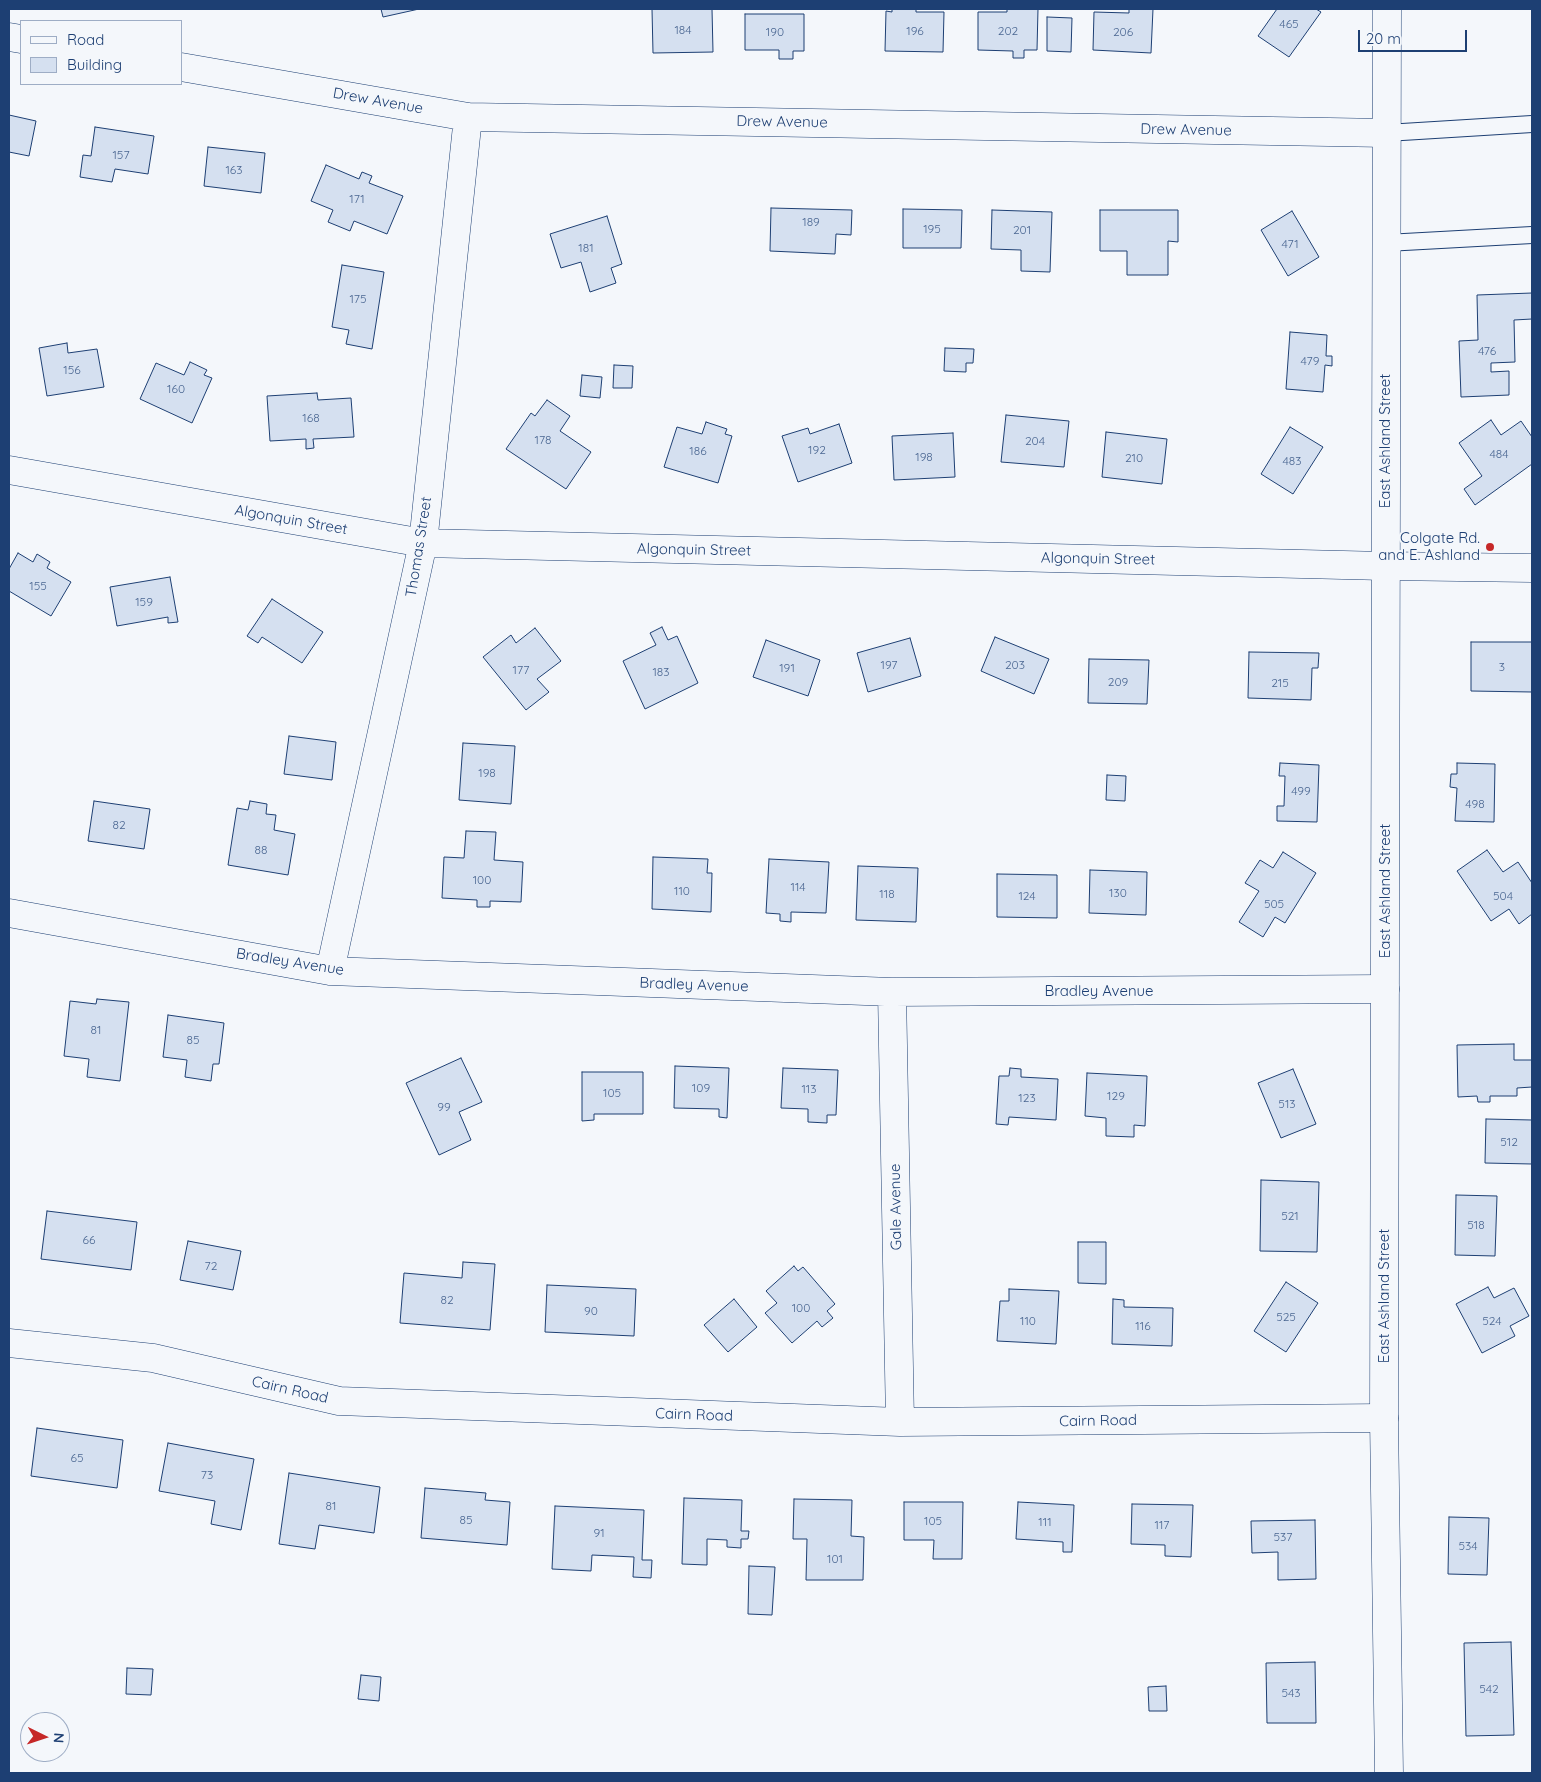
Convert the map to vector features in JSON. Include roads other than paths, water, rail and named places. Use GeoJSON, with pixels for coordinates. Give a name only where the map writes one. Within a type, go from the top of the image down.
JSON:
{"type":"FeatureCollection","features":[{"type":"Feature","properties":{"kind":"street","name":"East Ashland Street"},"geometry":{"type":"LineString","coordinates":[[1387,9],[1384,1418],[1389,1773]]}},
{"type":"Feature","properties":{"kind":"street","name":"Drew Avenue"},"geometry":{"type":"LineString","coordinates":[[182,67],[468,117],[1386,133]]}},
{"type":"Feature","properties":{"kind":"street","name":"Thomas Street"},"geometry":{"type":"LineString","coordinates":[[330,971],[423,543],[468,117]]}},
{"type":"Feature","properties":{"kind":"street","name":"Algonquin Street"},"geometry":{"type":"LineString","coordinates":[[9,470],[423,543],[1532,568]]}},
{"type":"Feature","properties":{"kind":"street","name":"Bradley Avenue"},"geometry":{"type":"LineString","coordinates":[[9,913],[330,971],[892,992],[1385,990]]}},
{"type":"Feature","properties":{"kind":"street","name":"Gale Avenue"},"geometry":{"type":"LineString","coordinates":[[892,992],[900,1422]]}},
{"type":"Feature","properties":{"kind":"street","name":"Cairn Road"},"geometry":{"type":"LineString","coordinates":[[9,1343],[153,1358],[339,1401],[900,1422],[1384,1418]]}},
{"type":"Feature","properties":{"kind":"lane"},"geometry":{"type":"LineString","coordinates":[[1386,133],[1532,124]]}},
{"type":"Feature","properties":{"kind":"lane"},"geometry":{"type":"LineString","coordinates":[[1386,243],[1532,235]]}},
{"type":"Feature","properties":{"kind":"place","name":"Colgate Rd. and E. Ashland"},"geometry":{"type":"Point","coordinates":[1490,547]}}]}
